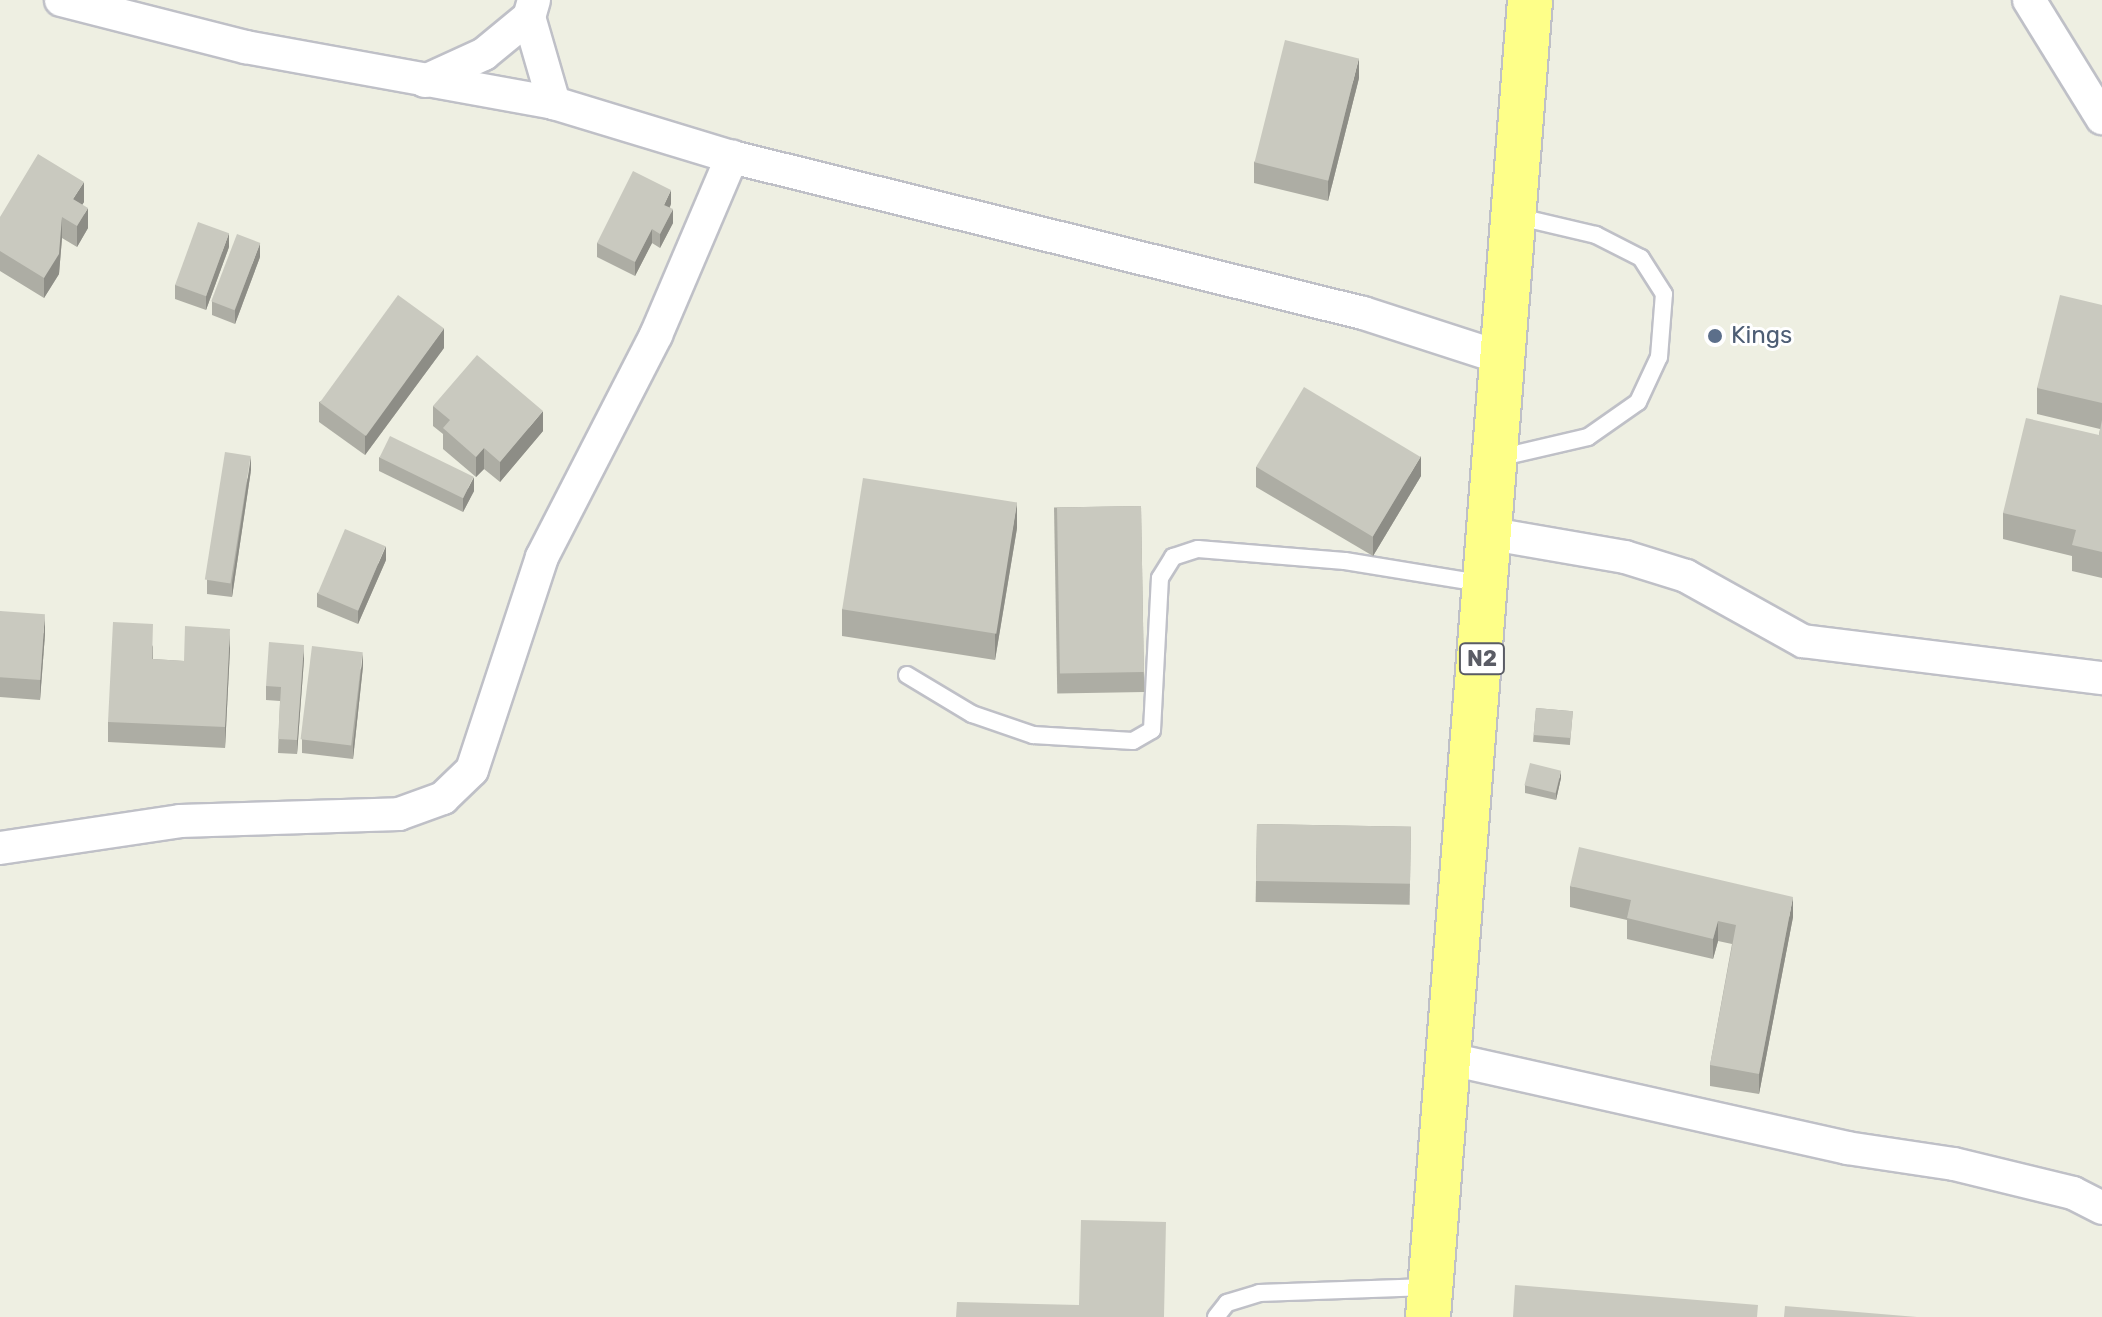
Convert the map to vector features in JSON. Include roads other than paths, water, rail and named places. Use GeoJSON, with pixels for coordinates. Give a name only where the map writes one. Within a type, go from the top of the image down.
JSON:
{"type":"FeatureCollection","features":[{"type":"Feature","properties":{"kind":"highway","name":"N2"},"geometry":{"type":"LineString","coordinates":[[1429,1302],[1498,458],[1530,0]]}},
{"type":"Feature","properties":{"kind":"street"},"geometry":{"type":"LineString","coordinates":[[61,0],[246,47],[554,103],[732,157],[1363,313],[1505,359]]}},
{"type":"Feature","properties":{"kind":"street"},"geometry":{"type":"LineString","coordinates":[[2029,0],[2102,118]]}},
{"type":"Feature","properties":{"kind":"street"},"geometry":{"type":"LineString","coordinates":[[425,81],[484,54],[531,9]]}},
{"type":"Feature","properties":{"kind":"street"},"geometry":{"type":"LineString","coordinates":[[531,9],[554,103]]}},
{"type":"Feature","properties":{"kind":"street"},"geometry":{"type":"LineString","coordinates":[[0,848],[180,821],[399,814],[443,798],[472,770],[542,557],[656,335],[732,157]]}},
{"type":"Feature","properties":{"kind":"street"},"geometry":{"type":"LineString","coordinates":[[1492,534],[1625,557],[1686,576],[1803,641],[2102,678]]}},
{"type":"Feature","properties":{"kind":"street"},"geometry":{"type":"LineString","coordinates":[[1450,1059],[1847,1148],[1954,1164],[2073,1193],[2102,1208]]}},
{"type":"Feature","properties":{"kind":"lane"},"geometry":{"type":"LineString","coordinates":[[1498,458],[1588,437],[1638,402],[1659,357],[1664,294],[1641,258],[1596,235],[1514,216]]}},
{"type":"Feature","properties":{"kind":"lane"},"geometry":{"type":"LineString","coordinates":[[907,675],[972,714],[1033,735],[1133,741],[1152,730],[1160,578],[1173,557],[1198,549],[1345,561],[1488,584]]}},
{"type":"Feature","properties":{"kind":"lane"},"geometry":{"type":"LineString","coordinates":[[1216,1317],[1227,1303],[1259,1293],[1429,1302]]}},
{"type":"Feature","properties":{"kind":"place","name":"Kings"},"geometry":{"type":"Point","coordinates":[1715,336]}}]}
